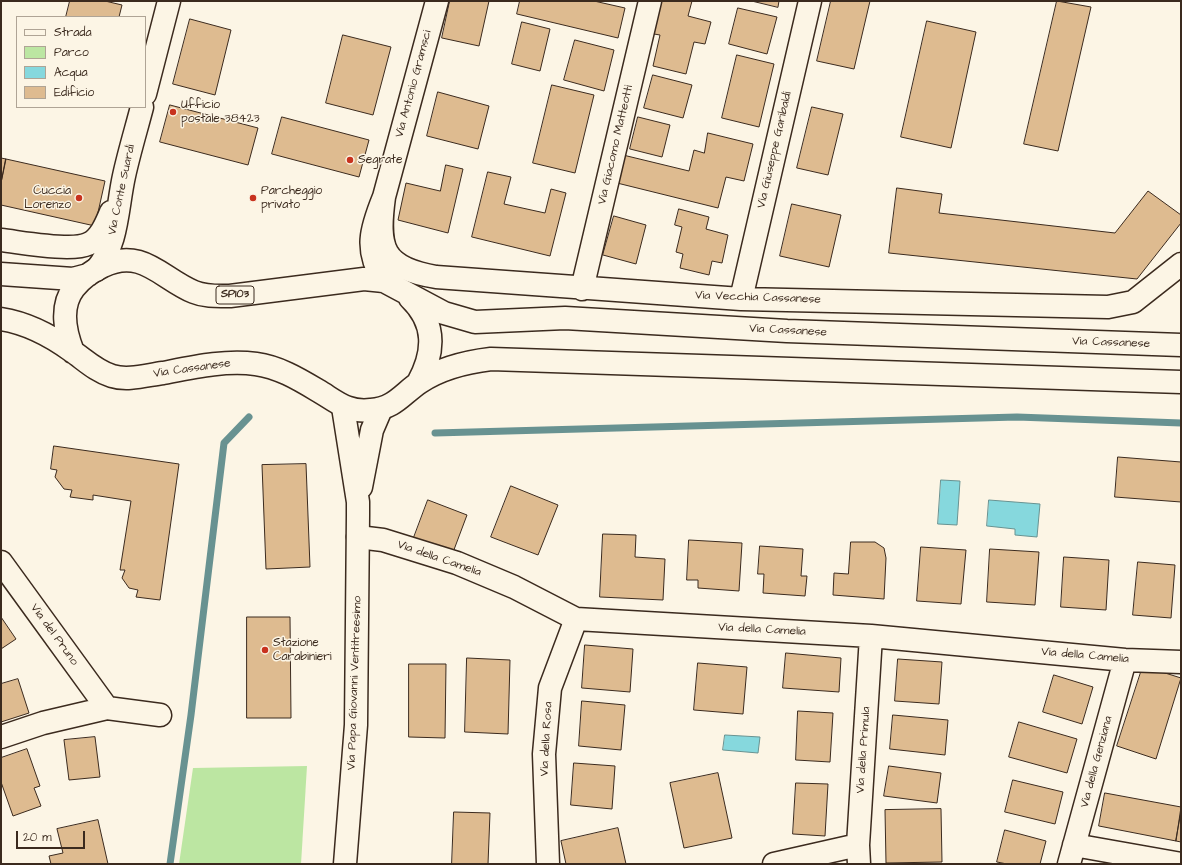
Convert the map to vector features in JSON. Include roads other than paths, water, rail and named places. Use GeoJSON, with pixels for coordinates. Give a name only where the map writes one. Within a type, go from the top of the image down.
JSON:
{"type":"FeatureCollection","features":[{"type":"Feature","properties":{"kind":"street"},"geometry":{"type":"LineString","coordinates":[[146,90],[169,1]]}},
{"type":"Feature","properties":{"kind":"street","name":"Via Antonio Gramsci"},"geometry":{"type":"LineString","coordinates":[[393,285],[378,270],[371,247],[373,225],[384,197],[436,1]]}},
{"type":"Feature","properties":{"kind":"street","name":"Via Giacomo Matteotti"},"geometry":{"type":"LineString","coordinates":[[582,289],[650,1]]}},
{"type":"Feature","properties":{"kind":"street","name":"Via Giuseppe Garibaldi"},"geometry":{"type":"LineString","coordinates":[[741,299],[810,1]]}},
{"type":"Feature","properties":{"kind":"street","name":"Via Conte Suardi"},"geometry":{"type":"LineString","coordinates":[[92,272],[103,260],[111,242],[124,177],[142,108]]}},
{"type":"Feature","properties":{"kind":"street"},"geometry":{"type":"LineString","coordinates":[[1,240],[66,247],[87,244],[100,234],[106,224],[124,177]]}},
{"type":"Feature","properties":{"kind":"street","name":"Via Vecchia Cassanese"},"geometry":{"type":"LineString","coordinates":[[384,197],[381,227],[383,245],[394,262],[411,271],[436,277],[582,289],[741,299],[1108,307],[1133,302],[1181,264]]}},
{"type":"Feature","properties":{"kind":"street","name":"Via Cassanese"},"geometry":{"type":"LineString","coordinates":[[1,274],[73,279],[118,260],[130,260],[158,269],[182,285],[209,296],[230,296],[364,279],[393,285],[444,313],[475,322],[565,318],[787,331],[1181,345]]}},
{"type":"Feature","properties":{"kind":"street","name":"Via Cassanese"},"geometry":{"type":"LineString","coordinates":[[73,352],[66,330],[67,303],[71,291],[78,282],[92,272]]}},
{"type":"Feature","properties":{"kind":"street","name":"Via Cassanese"},"geometry":{"type":"LineString","coordinates":[[393,285],[425,315],[429,330],[430,354],[418,383]]}},
{"type":"Feature","properties":{"kind":"street","name":"Via Cassanese"},"geometry":{"type":"LineString","coordinates":[[1,318],[44,333],[73,352],[84,362],[114,377],[127,378],[206,365],[235,363],[272,368],[291,375],[343,407],[357,410],[381,409],[394,403],[418,383],[440,371],[482,360],[503,359],[1181,382]]}},
{"type":"Feature","properties":{"kind":"street","name":"Via Papa Giovanni Ventitreesimo"},"geometry":{"type":"LineString","coordinates":[[343,407],[358,502],[356,726],[345,864]]}},
{"type":"Feature","properties":{"kind":"street","name":"Via Papa Giovanni Ventitreesimo"},"geometry":{"type":"LineString","coordinates":[[358,502],[372,430],[381,409]]}},
{"type":"Feature","properties":{"kind":"street","name":"Via della Camelia"},"geometry":{"type":"LineString","coordinates":[[358,537],[383,540],[457,563],[514,587],[576,619],[871,636],[1125,660],[1181,662]]}},
{"type":"Feature","properties":{"kind":"street","name":"Via del Pruno"},"geometry":{"type":"LineString","coordinates":[[1,562],[107,708]]}},
{"type":"Feature","properties":{"kind":"street","name":"Via della Rosa"},"geometry":{"type":"LineString","coordinates":[[548,864],[544,754],[550,688],[576,619]]}},
{"type":"Feature","properties":{"kind":"street","name":"Via della Primula"},"geometry":{"type":"LineString","coordinates":[[858,855],[871,636]]}},
{"type":"Feature","properties":{"kind":"street","name":"Via della Genziana"},"geometry":{"type":"LineString","coordinates":[[1071,855],[1125,660]]}},
{"type":"Feature","properties":{"kind":"street"},"geometry":{"type":"LineString","coordinates":[[1,737],[43,724],[107,708],[160,716]]}},
{"type":"Feature","properties":{"kind":"street"},"geometry":{"type":"LineString","coordinates":[[774,864],[858,855]]}},
{"type":"Feature","properties":{"kind":"street"},"geometry":{"type":"LineString","coordinates":[[1071,855],[1181,864]]}},
{"type":"Feature","properties":{"kind":"water"},"geometry":{"type":"Polygon","coordinates":[[[941,480],[960,481],[957,525],[938,524],[941,480]]]}},
{"type":"Feature","properties":{"kind":"water"},"geometry":{"type":"Polygon","coordinates":[[[989,500],[1040,504],[1037,537],[1015,535],[1015,529],[987,526],[989,500]]]}},
{"type":"Feature","properties":{"kind":"water"},"geometry":{"type":"Polygon","coordinates":[[[725,735],[760,737],[758,753],[723,750],[725,735]]]}},
{"type":"Feature","properties":{"kind":"waterway"},"geometry":{"type":"LineString","coordinates":[[170,864],[191,715],[224,443],[249,417]]}},
{"type":"Feature","properties":{"kind":"waterway"},"geometry":{"type":"LineString","coordinates":[[435,433],[1017,417],[1181,423]]}},
{"type":"Feature","properties":{"kind":"place","name":"Ufficio postale 38423"},"geometry":{"type":"Point","coordinates":[173,112]}},
{"type":"Feature","properties":{"kind":"place","name":"Segrate"},"geometry":{"type":"Point","coordinates":[350,160]}},
{"type":"Feature","properties":{"kind":"place","name":"Cuccia Lorenzo"},"geometry":{"type":"Point","coordinates":[79,198]}},
{"type":"Feature","properties":{"kind":"place","name":"Parcheggio privato"},"geometry":{"type":"Point","coordinates":[253,198]}},
{"type":"Feature","properties":{"kind":"place","name":"Stazione Carabinieri"},"geometry":{"type":"Point","coordinates":[265,650]}}]}
